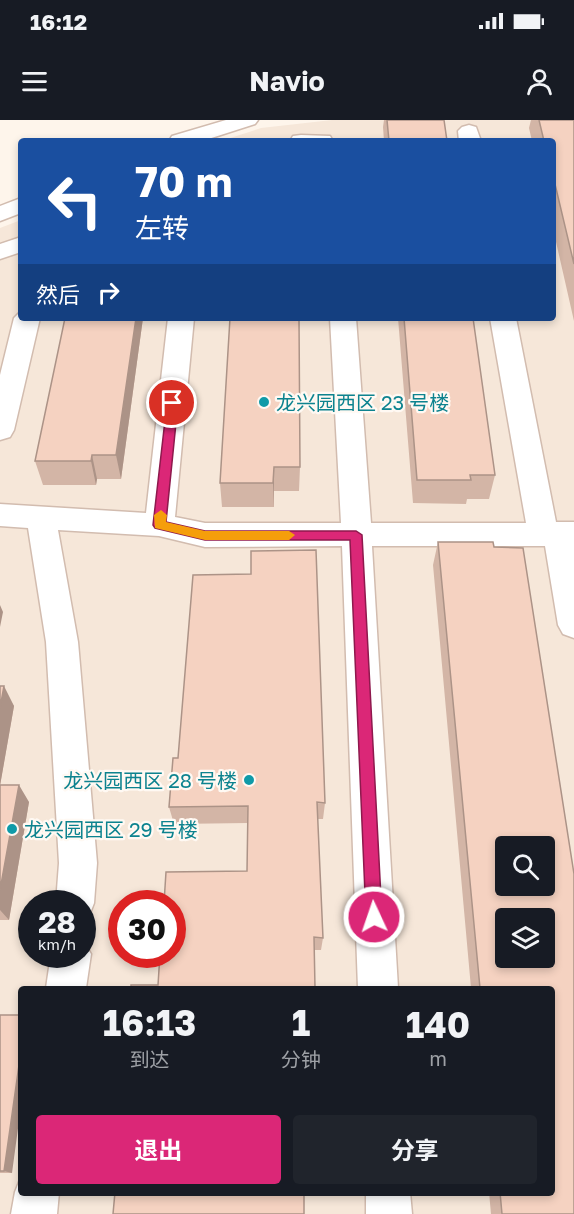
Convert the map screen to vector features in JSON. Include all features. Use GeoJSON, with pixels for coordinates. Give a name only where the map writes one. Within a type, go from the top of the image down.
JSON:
{"type":"FeatureCollection","features":[{"type":"Feature","properties":{"kind":"street"},"geometry":{"type":"LineString","coordinates":[[190,138],[248,120]]}},
{"type":"Feature","properties":{"kind":"street"},"geometry":{"type":"LineString","coordinates":[[0,214],[18,206]]}},
{"type":"Feature","properties":{"kind":"street"},"geometry":{"type":"LineString","coordinates":[[0,252],[18,245]]}},
{"type":"Feature","properties":{"kind":"street"},"geometry":{"type":"LineString","coordinates":[[0,430],[26,321]]}},
{"type":"Feature","properties":{"kind":"street"},"geometry":{"type":"LineString","coordinates":[[159,525],[181,321]]}},
{"type":"Feature","properties":{"kind":"street"},"geometry":{"type":"LineString","coordinates":[[343,321],[378,986]]}},
{"type":"Feature","properties":{"kind":"street"},"geometry":{"type":"LineString","coordinates":[[504,321],[558,534],[574,625]]}},
{"type":"Feature","properties":{"kind":"street"},"geometry":{"type":"LineString","coordinates":[[0,514],[159,525],[205,536],[558,534]]}},
{"type":"Feature","properties":{"kind":"street"},"geometry":{"type":"LineString","coordinates":[[40,516],[62,642],[78,862],[76,890]]}},
{"type":"Feature","properties":{"kind":"street"},"geometry":{"type":"LineString","coordinates":[[66,986],[69,968]]}},
{"type":"Feature","properties":{"kind":"street"},"geometry":{"type":"LineString","coordinates":[[34,1214],[36,1196]]}},
{"type":"Feature","properties":{"kind":"street"},"geometry":{"type":"LineString","coordinates":[[388,1196],[389,1214]]}},
{"type":"Feature","properties":{"kind":"shaded area"},"geometry":{"type":"Polygon","coordinates":[[[332,120],[574,120],[574,1214],[0,1214],[0,228],[18,221],[18,321],[556,321],[556,138],[230,138],[261,128],[332,120]]]}},
{"type":"Feature","properties":{"kind":"building"},"geometry":{"type":"Polygon","coordinates":[[[387,120],[444,120],[447,138],[389,138],[387,120]]]}},
{"type":"Feature","properties":{"kind":"building"},"geometry":{"type":"Polygon","coordinates":[[[539,120],[574,120],[574,264],[556,188],[556,138],[543,138],[539,120]]]}},
{"type":"Feature","properties":{"kind":"building"},"geometry":{"type":"Polygon","coordinates":[[[64,321],[136,321],[116,455],[92,455],[91,461],[35,461],[64,321]]]}},
{"type":"Feature","properties":{"kind":"building","name":"龙兴园西区 23 号楼"},"geometry":{"type":"Polygon","coordinates":[[[230,321],[299,321],[300,467],[274,467],[273,483],[220,483],[230,321]]]}},
{"type":"Feature","properties":{"kind":"building"},"geometry":{"type":"Polygon","coordinates":[[[404,321],[473,321],[495,475],[470,475],[471,480],[417,480],[404,321]]]}},
{"type":"Feature","properties":{"kind":"building"},"geometry":{"type":"Polygon","coordinates":[[[438,542],[493,542],[494,547],[523,548],[574,874],[574,1214],[502,1214],[500,1196],[555,1196],[555,986],[480,986],[438,542]]]}},
{"type":"Feature","properties":{"kind":"building","name":"龙兴园西区 28 号楼"},"geometry":{"type":"Polygon","coordinates":[[[316,550],[325,803],[317,802],[323,938],[314,937],[315,986],[131,986],[158,985],[159,968],[186,968],[186,890],[165,890],[166,872],[247,871],[248,806],[169,807],[173,758],[178,758],[193,575],[251,574],[251,551],[316,550]]]}},
{"type":"Feature","properties":{"kind":"building"},"geometry":{"type":"Polygon","coordinates":[[[0,686],[4,686],[0,708],[0,686]]]}},
{"type":"Feature","properties":{"kind":"building"},"geometry":{"type":"Polygon","coordinates":[[[0,785],[19,785],[0,890],[0,785]]]}},
{"type":"Feature","properties":{"kind":"building"},"geometry":{"type":"Polygon","coordinates":[[[0,1015],[18,1015],[18,1072],[4,1171],[0,1171],[0,1015]]]}},
{"type":"Feature","properties":{"kind":"building"},"geometry":{"type":"Polygon","coordinates":[[[115,1196],[304,1196],[304,1214],[113,1214],[115,1196]]]}},
{"type":"Feature","properties":{"kind":"slow traffic"},"geometry":{"type":"LineString","coordinates":[[161,515],[159,525],[205,536],[289,535]]}},
{"type":"Feature","properties":{"kind":"place","name":"龙兴园西区 23 号楼"},"geometry":{"type":"Point","coordinates":[264,402]}},
{"type":"Feature","properties":{"kind":"place","name":"龙兴园西区 28 号楼"},"geometry":{"type":"Point","coordinates":[249,780]}},
{"type":"Feature","properties":{"kind":"place","name":"龙兴园西区 29 号楼"},"geometry":{"type":"Point","coordinates":[12,829]}},
{"type":"Feature","properties":{"kind":"route"},"geometry":{"type":"LineString","coordinates":[[172,403],[159,525],[205,536],[356,535],[374,917]]}}]}
